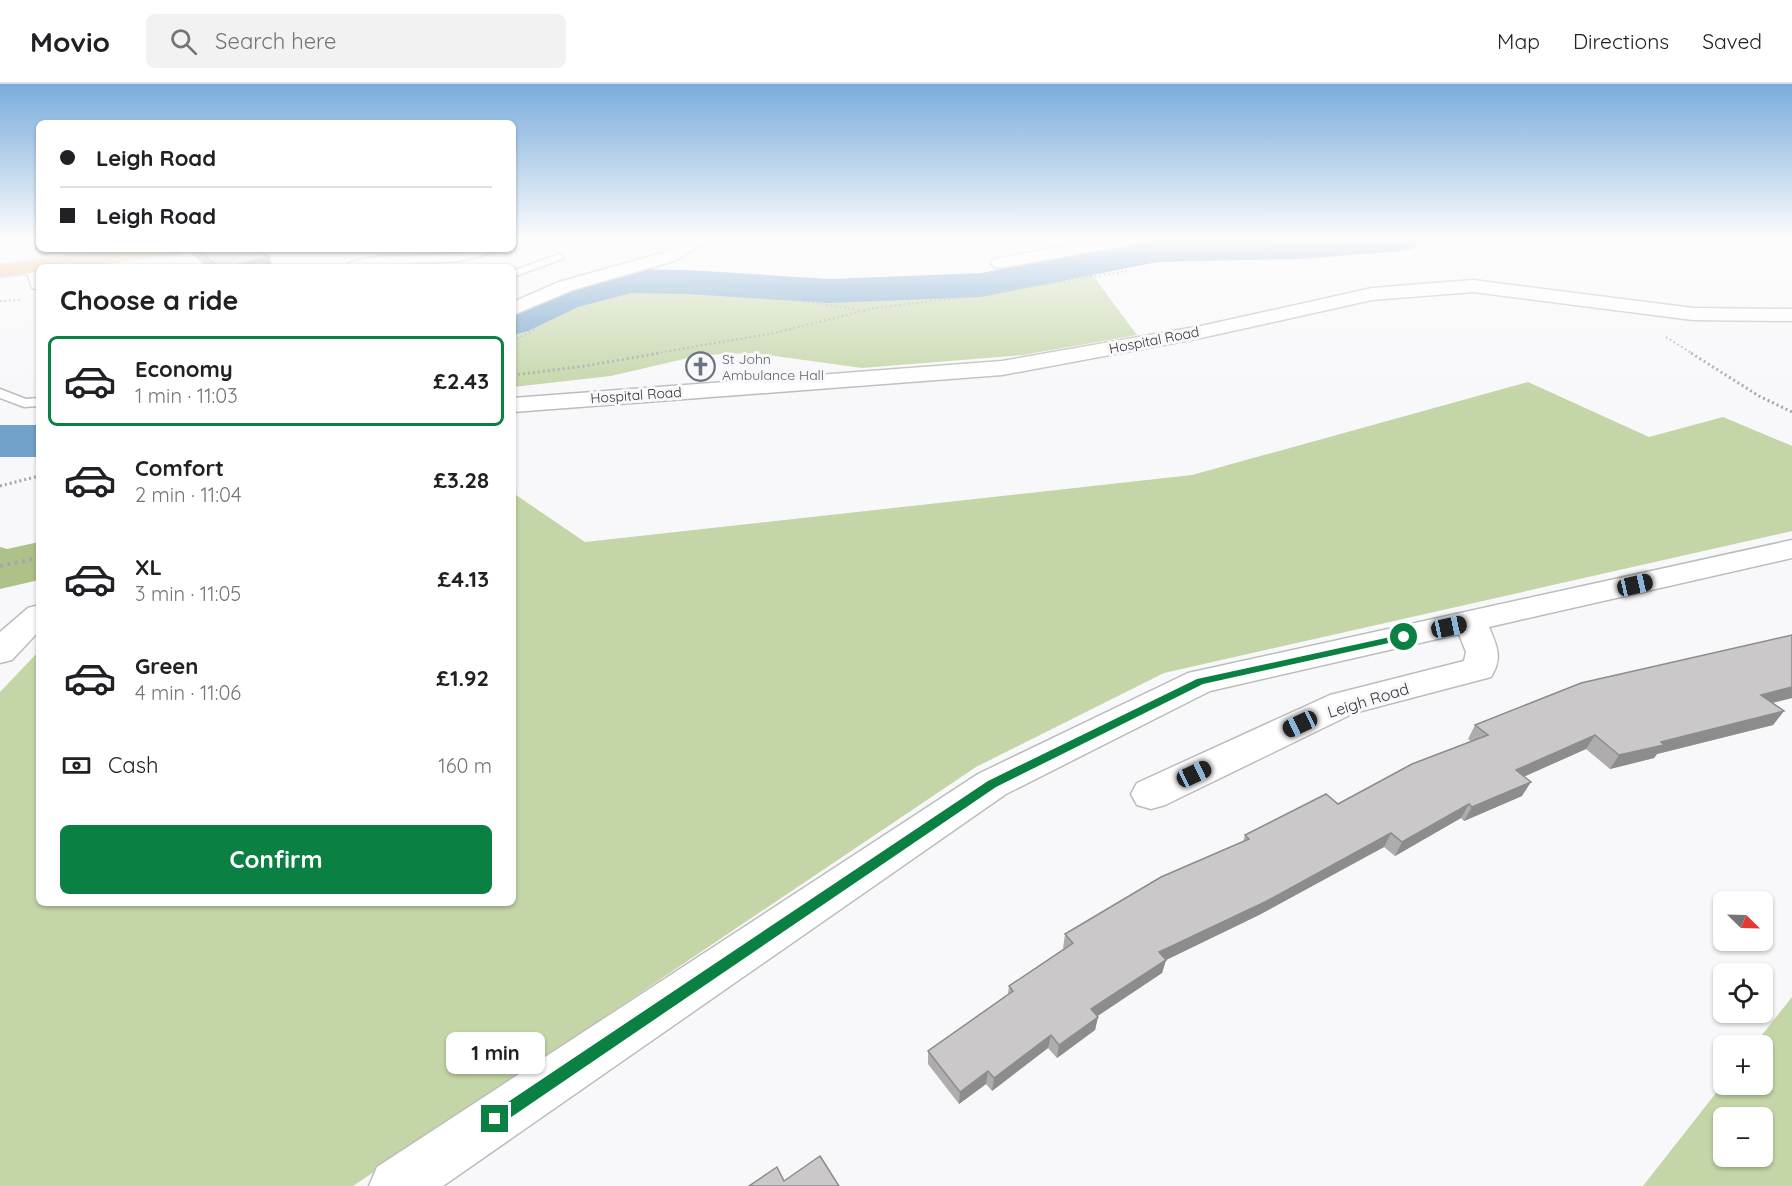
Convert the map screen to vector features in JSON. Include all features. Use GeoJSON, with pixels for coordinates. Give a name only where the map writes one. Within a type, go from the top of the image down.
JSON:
{"type":"FeatureCollection","features":[{"type":"Feature","properties":{"kind":"street"},"geometry":{"type":"LineString","coordinates":[[516,308],[553,291]]}},
{"type":"Feature","properties":{"kind":"street","name":"Hospital Road"},"geometry":{"type":"LineString","coordinates":[[516,405],[1002,368],[1201,332],[1383,293],[1403,291]]}},
{"type":"Feature","properties":{"kind":"street","name":"Hospital Road"},"geometry":{"type":"LineString","coordinates":[[1512,291],[1693,314],[1792,315]]}},
{"type":"Feature","properties":{"kind":"street"},"geometry":{"type":"LineString","coordinates":[[396,1186],[992,784],[1200,681],[1792,549]]}},
{"type":"Feature","properties":{"kind":"street"},"geometry":{"type":"LineString","coordinates":[[0,652],[36,617]]}},
{"type":"Feature","properties":{"kind":"street","name":"Leigh Road"},"geometry":{"type":"LineString","coordinates":[[1151,794],[1343,704],[1479,669],[1483,652],[1471,622]]}},
{"type":"Feature","properties":{"kind":"lane"},"geometry":{"type":"LineString","coordinates":[[0,393],[24,403],[36,402]]}},
{"type":"Feature","properties":{"kind":"path"},"geometry":{"type":"LineString","coordinates":[[748,291],[862,311]]}},
{"type":"Feature","properties":{"kind":"path"},"geometry":{"type":"LineString","coordinates":[[516,375],[585,366],[774,333],[862,311],[992,291]]}},
{"type":"Feature","properties":{"kind":"path"},"geometry":{"type":"LineString","coordinates":[[1617,306],[1759,396],[1792,412]]}},
{"type":"Feature","properties":{"kind":"path"},"geometry":{"type":"LineString","coordinates":[[516,339],[541,326]]}},
{"type":"Feature","properties":{"kind":"path"},"geometry":{"type":"LineString","coordinates":[[0,486],[36,477]]}},
{"type":"Feature","properties":{"kind":"path"},"geometry":{"type":"LineString","coordinates":[[0,566],[36,559]]}},
{"type":"Feature","properties":{"kind":"green space"},"geometry":{"type":"Polygon","coordinates":[[[780,291],[817,295],[1105,291],[1137,335],[1023,355],[862,368],[752,353],[701,355],[611,376],[516,387],[516,331],[595,293],[780,291]]]}},
{"type":"Feature","properties":{"kind":"green space"},"geometry":{"type":"Polygon","coordinates":[[[1528,382],[1649,437],[1723,417],[1792,446],[1792,531],[1164,673],[976,767],[353,1186],[0,1186],[0,692],[36,654],[36,906],[516,906],[516,495],[585,542],[1192,475],[1528,382]]]}},
{"type":"Feature","properties":{"kind":"green space"},"geometry":{"type":"Polygon","coordinates":[[[36,543],[36,581],[0,589],[0,547],[7,549],[36,543]]]}},
{"type":"Feature","properties":{"kind":"green space"},"geometry":{"type":"Polygon","coordinates":[[[1792,997],[1792,1186],[1643,1186],[1714,1095],[1773,1095],[1773,1035],[1762,1035],[1792,997]]]}},
{"type":"Feature","properties":{"kind":"building"},"geometry":{"type":"Polygon","coordinates":[[[1792,635],[1792,687],[1761,695],[1784,711],[1661,742],[1664,745],[1619,755],[1595,735],[1516,770],[1531,782],[1472,807],[1469,804],[1402,842],[1391,833],[1265,902],[1159,952],[1166,960],[1091,1009],[1098,1017],[1059,1045],[1051,1035],[994,1078],[988,1071],[960,1092],[928,1051],[1013,991],[1009,986],[1073,943],[1065,934],[1161,877],[1249,839],[1245,835],[1326,794],[1338,804],[1412,764],[1488,735],[1475,725],[1581,683],[1792,635]]]}},
{"type":"Feature","properties":{"kind":"building"},"geometry":{"type":"Polygon","coordinates":[[[820,1156],[839,1186],[749,1186],[777,1167],[784,1181],[820,1156]]]}},
{"type":"Feature","properties":{"kind":"waterway"},"geometry":{"type":"LineString","coordinates":[[516,321],[564,298],[590,291]]}},
{"type":"Feature","properties":{"kind":"waterway"},"geometry":{"type":"LineString","coordinates":[[0,441],[36,441]]}},
{"type":"Feature","properties":{"kind":"place","name":"St John Ambulance Hall"},"geometry":{"type":"Point","coordinates":[701,367]}},
{"type":"Feature","properties":{"kind":"route"},"geometry":{"type":"LineString","coordinates":[[495,1119],[992,784],[1200,681],[1404,637]]}}]}
